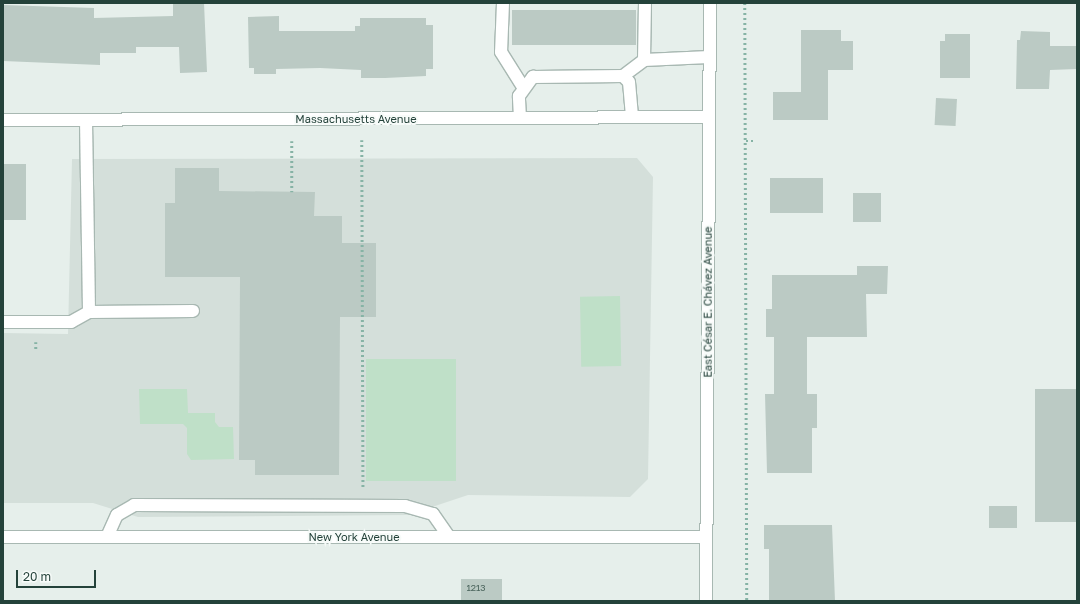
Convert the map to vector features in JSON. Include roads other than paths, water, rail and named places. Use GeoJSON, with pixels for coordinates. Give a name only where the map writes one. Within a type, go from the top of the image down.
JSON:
{"type":"FeatureCollection","features":[{"type":"Feature","properties":{"kind":"street"},"geometry":{"type":"LineString","coordinates":[[503,3],[501,52],[523,87]]}},
{"type":"Feature","properties":{"kind":"street"},"geometry":{"type":"LineString","coordinates":[[644,3],[644,60]]}},
{"type":"Feature","properties":{"kind":"street","name":"East César E. Chávez Avenue"},"geometry":{"type":"LineString","coordinates":[[706,601],[710,3]]}},
{"type":"Feature","properties":{"kind":"street"},"geometry":{"type":"LineString","coordinates":[[520,118],[519,96],[523,87],[533,77],[623,76],[644,60],[709,57]]}},
{"type":"Feature","properties":{"kind":"street"},"geometry":{"type":"LineString","coordinates":[[623,76],[629,82],[632,118]]}},
{"type":"Feature","properties":{"kind":"street","name":"Massachusetts Avenue"},"geometry":{"type":"LineString","coordinates":[[3,120],[709,117]]}},
{"type":"Feature","properties":{"kind":"street"},"geometry":{"type":"LineString","coordinates":[[86,120],[89,312]]}},
{"type":"Feature","properties":{"kind":"street"},"geometry":{"type":"LineString","coordinates":[[3,322],[71,322],[89,312],[193,311]]}},
{"type":"Feature","properties":{"kind":"street"},"geometry":{"type":"LineString","coordinates":[[106,537],[117,515],[126,508],[150,505],[406,506],[433,514],[449,537]]}},
{"type":"Feature","properties":{"kind":"street","name":"New York Avenue"},"geometry":{"type":"LineString","coordinates":[[3,537],[706,537]]}}]}
